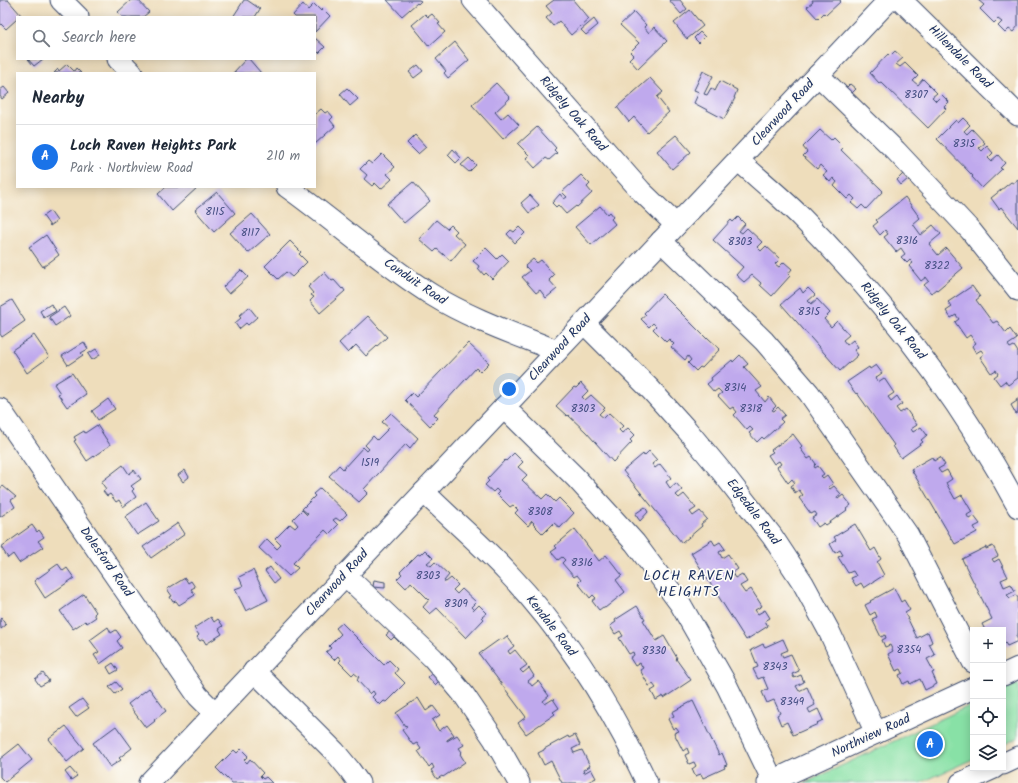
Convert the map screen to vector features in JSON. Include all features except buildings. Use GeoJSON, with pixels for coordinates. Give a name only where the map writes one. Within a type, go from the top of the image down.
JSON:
{"type":"FeatureCollection","features":[{"type":"Feature","properties":{"kind":"street"},"geometry":{"type":"LineString","coordinates":[[61,0],[77,16]]}},
{"type":"Feature","properties":{"kind":"street","name":"Ridgely Oak Road"},"geometry":{"type":"LineString","coordinates":[[473,0],[641,191],[676,225]]}},
{"type":"Feature","properties":{"kind":"street","name":"Clearwood Road"},"geometry":{"type":"LineString","coordinates":[[157,780],[215,712],[889,0]]}},
{"type":"Feature","properties":{"kind":"street","name":"Hillendale Road"},"geometry":{"type":"LineString","coordinates":[[901,0],[1018,116]]}},
{"type":"Feature","properties":{"kind":"street"},"geometry":{"type":"LineString","coordinates":[[119,60],[131,72]]}},
{"type":"Feature","properties":{"kind":"street"},"geometry":{"type":"LineString","coordinates":[[818,75],[896,151],[971,232],[1018,290]]}},
{"type":"Feature","properties":{"kind":"street","name":"Ridgely Oak Road"},"geometry":{"type":"LineString","coordinates":[[738,160],[800,216],[854,273],[898,325],[933,371],[967,421],[1004,481],[1018,507]]}},
{"type":"Feature","properties":{"kind":"street","name":"Conduit Road"},"geometry":{"type":"LineString","coordinates":[[288,188],[401,275],[432,295],[476,318],[557,351]]}},
{"type":"Feature","properties":{"kind":"street"},"geometry":{"type":"LineString","coordinates":[[661,241],[764,341],[809,393],[908,535],[970,656]]}},
{"type":"Feature","properties":{"kind":"street","name":"Edgedale Road"},"geometry":{"type":"LineString","coordinates":[[584,323],[651,390],[687,430],[772,536],[803,583],[829,632],[876,733]]}},
{"type":"Feature","properties":{"kind":"street"},"geometry":{"type":"LineString","coordinates":[[504,407],[576,478],[635,543],[681,605],[727,686],[771,782]]}},
{"type":"Feature","properties":{"kind":"street","name":"Dalesford Road"},"geometry":{"type":"LineString","coordinates":[[0,409],[198,696],[215,712]]}},
{"type":"Feature","properties":{"kind":"street","name":"Kendale Road"},"geometry":{"type":"LineString","coordinates":[[424,492],[507,571],[542,612],[602,696],[628,742],[648,783]]}},
{"type":"Feature","properties":{"kind":"street"},"geometry":{"type":"LineString","coordinates":[[345,575],[433,658],[464,695],[494,739],[519,783]]}},
{"type":"Feature","properties":{"kind":"street"},"geometry":{"type":"LineString","coordinates":[[1006,674],[1018,668]]}},
{"type":"Feature","properties":{"kind":"street"},"geometry":{"type":"LineString","coordinates":[[254,671],[335,752],[359,783]]}},
{"type":"Feature","properties":{"kind":"street","name":"Northview Road"},"geometry":{"type":"LineString","coordinates":[[771,782],[970,689]]}},
{"type":"Feature","properties":{"kind":"street"},"geometry":{"type":"LineString","coordinates":[[1006,763],[1018,757]]}},
{"type":"Feature","properties":{"kind":"street"},"geometry":{"type":"LineString","coordinates":[[961,783],[987,771]]}},
{"type":"Feature","properties":{"kind":"green space"},"geometry":{"type":"Polygon","coordinates":[[[1018,684],[1018,738],[1006,744],[1006,699],[1006,689],[1018,684]]]}},
{"type":"Feature","properties":{"kind":"green space"},"geometry":{"type":"Polygon","coordinates":[[[970,705],[970,760],[920,783],[805,783],[970,705]]]}},
{"type":"Feature","properties":{"kind":"place","name":"Loch Raven Heights Park"},"geometry":{"type":"Point","coordinates":[930,744]}},
{"type":"Feature","properties":{"kind":"district","name":"LOCH RAVEN HEIGHTS"},"geometry":{"type":"Point","coordinates":[689,584]}}]}
